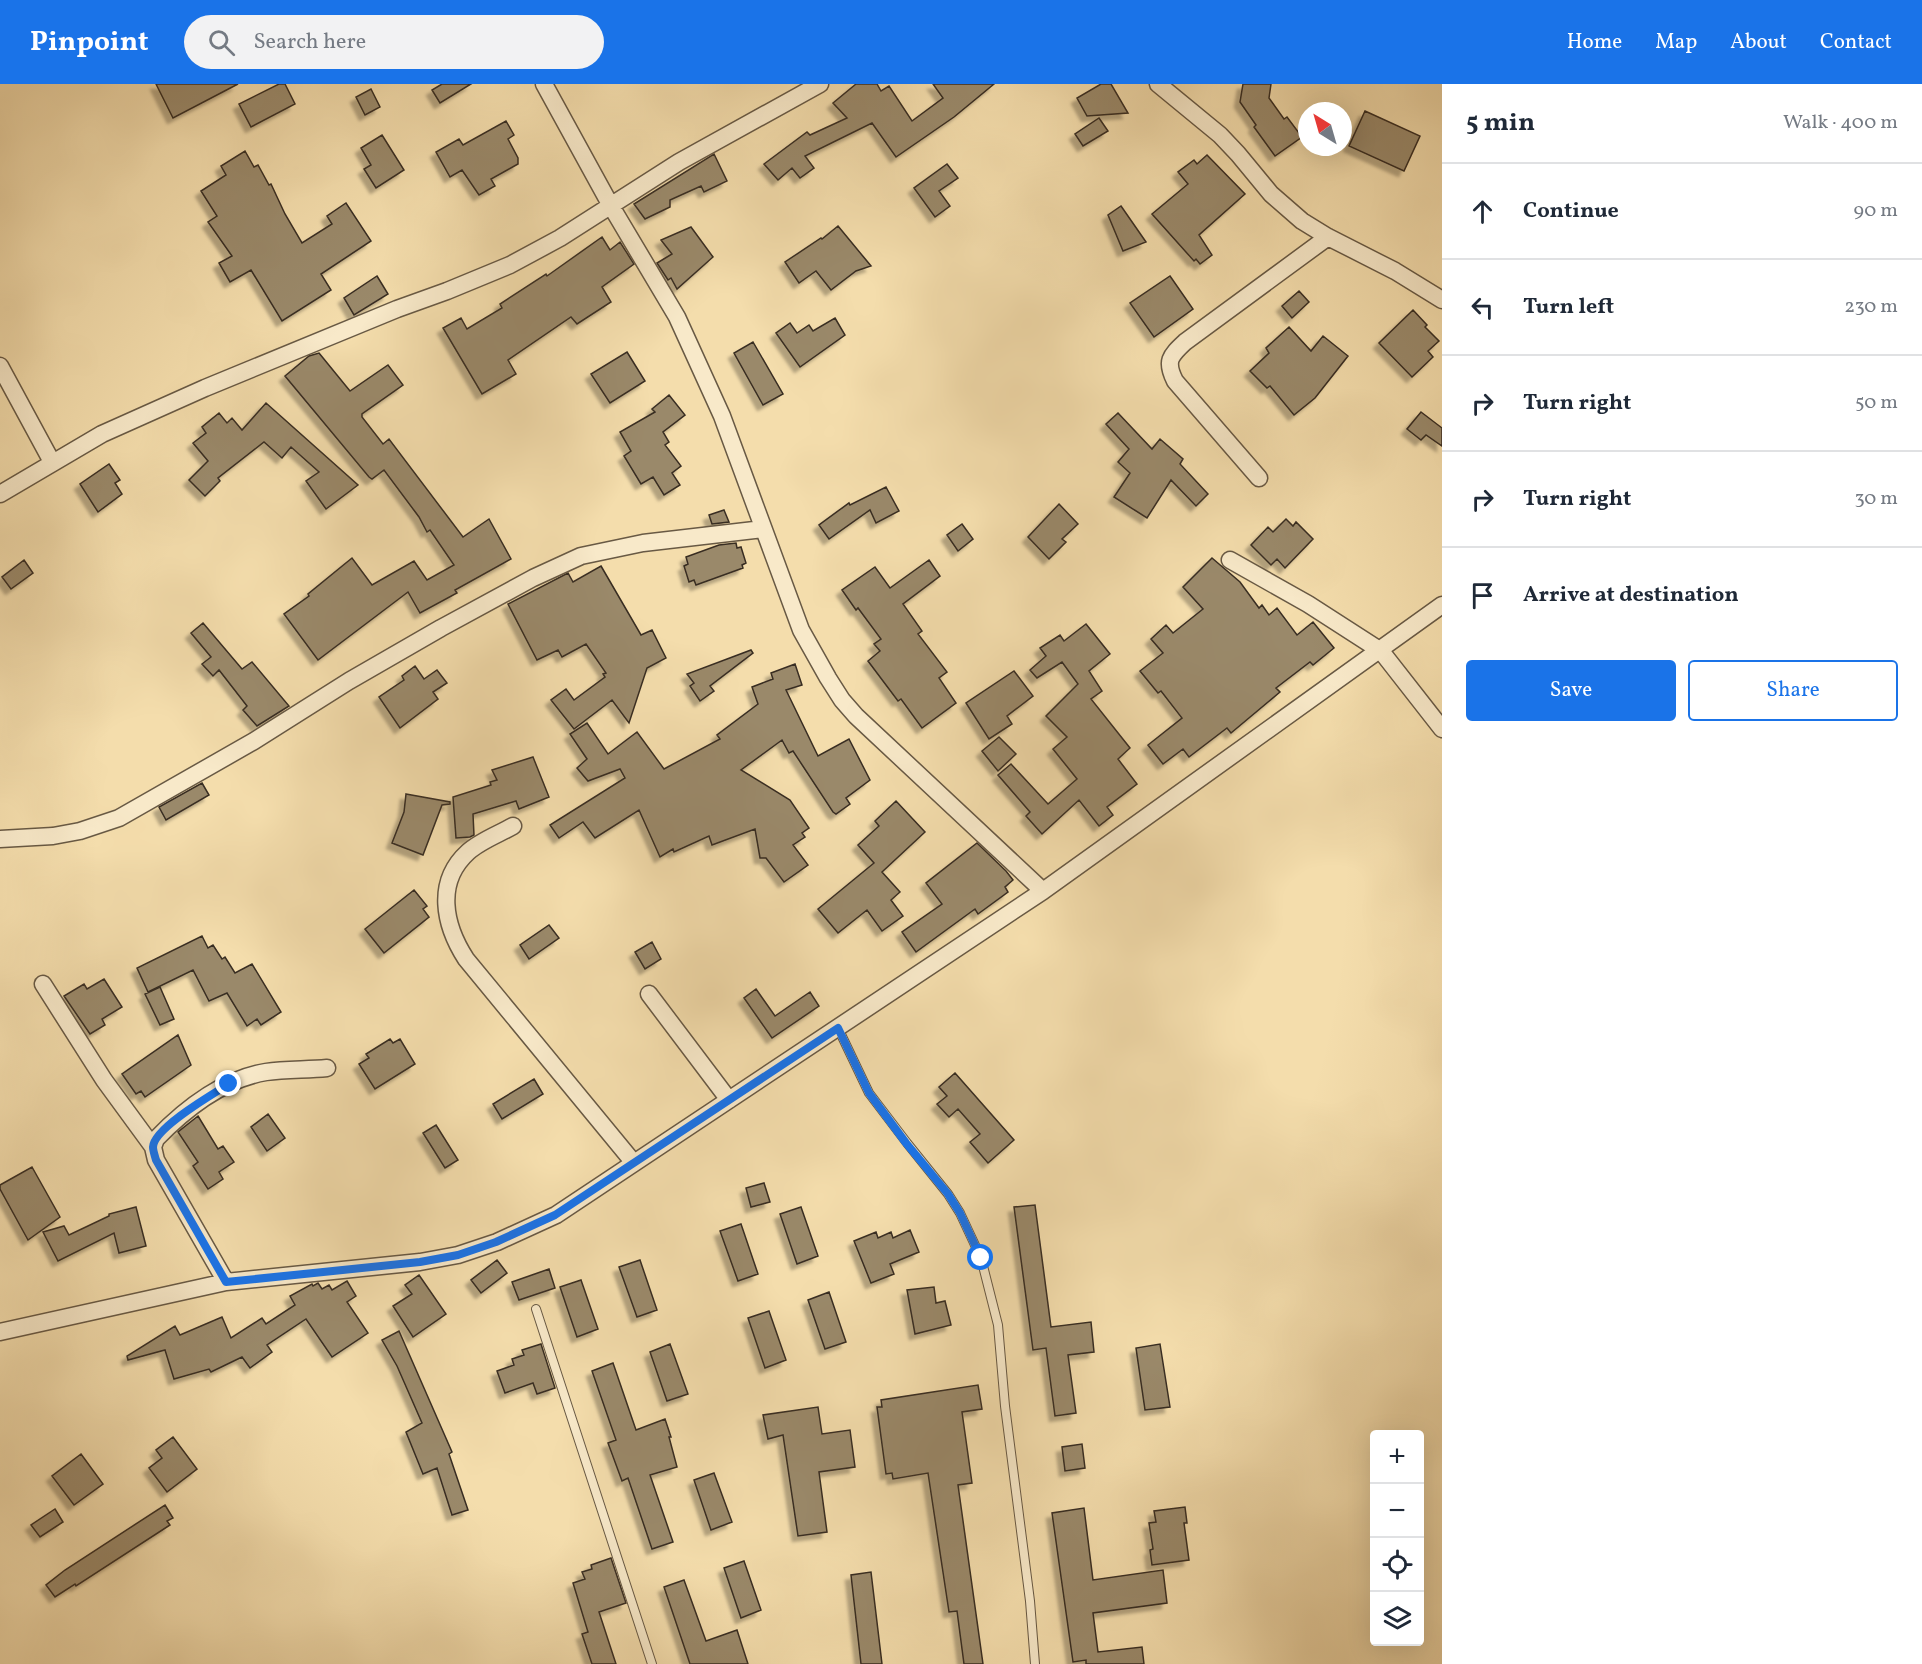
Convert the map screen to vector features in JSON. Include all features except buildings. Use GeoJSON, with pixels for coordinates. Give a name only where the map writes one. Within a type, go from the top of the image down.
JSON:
{"type":"FeatureCollection","features":[{"type":"Feature","properties":{"kind":"street"},"geometry":{"type":"LineString","coordinates":[[544,84],[611,206],[677,317],[722,416],[801,630],[842,700],[912,770],[1043,891]]}},
{"type":"Feature","properties":{"kind":"street"},"geometry":{"type":"LineString","coordinates":[[0,494],[102,434],[205,388],[386,313],[510,265],[560,238],[679,162],[819,84]]}},
{"type":"Feature","properties":{"kind":"street"},"geometry":{"type":"LineString","coordinates":[[1158,84],[1220,135],[1286,209],[1328,237],[1395,271],[1442,300]]}},
{"type":"Feature","properties":{"kind":"street"},"geometry":{"type":"LineString","coordinates":[[1259,478],[1175,381],[1169,362],[1185,342],[1328,237]]}},
{"type":"Feature","properties":{"kind":"street"},"geometry":{"type":"LineString","coordinates":[[0,366],[52,462]]}},
{"type":"Feature","properties":{"kind":"street"},"geometry":{"type":"LineString","coordinates":[[0,839],[62,834],[101,825],[119,818],[254,741],[350,681],[432,634],[532,578],[581,556],[643,543],[763,529]]}},
{"type":"Feature","properties":{"kind":"street"},"geometry":{"type":"LineString","coordinates":[[1230,560],[1308,604],[1381,651],[1442,729]]}},
{"type":"Feature","properties":{"kind":"street"},"geometry":{"type":"LineString","coordinates":[[0,1332],[226,1282],[420,1262],[458,1255],[496,1242],[555,1215],[1043,891],[1381,651],[1442,605]]}},
{"type":"Feature","properties":{"kind":"street"},"geometry":{"type":"LineString","coordinates":[[513,826],[469,850],[451,871],[446,895],[447,913],[454,941],[466,959],[634,1163]]}},
{"type":"Feature","properties":{"kind":"street"},"geometry":{"type":"LineString","coordinates":[[44,984],[100,1073],[153,1147],[156,1160],[226,1282]]}},
{"type":"Feature","properties":{"kind":"street"},"geometry":{"type":"LineString","coordinates":[[648,994],[729,1100]]}},
{"type":"Feature","properties":{"kind":"street"},"geometry":{"type":"LineString","coordinates":[[153,1147],[156,1139],[168,1126],[195,1105],[229,1084],[266,1072],[327,1068]]}},
{"type":"Feature","properties":{"kind":"lane"},"geometry":{"type":"LineString","coordinates":[[838,1028],[869,1093],[948,1194],[960,1213],[981,1258],[998,1325],[1005,1406],[1030,1601],[1035,1664]]}},
{"type":"Feature","properties":{"kind":"lane"},"geometry":{"type":"LineString","coordinates":[[536,1309],[652,1664]]}},
{"type":"Feature","properties":{"kind":"route"},"geometry":{"type":"LineString","coordinates":[[229,1084],[195,1105],[168,1126],[156,1139],[153,1147],[156,1160],[226,1282],[420,1262],[458,1255],[496,1242],[555,1215],[838,1028],[869,1093],[948,1194],[960,1213],[981,1258]]}}]}
